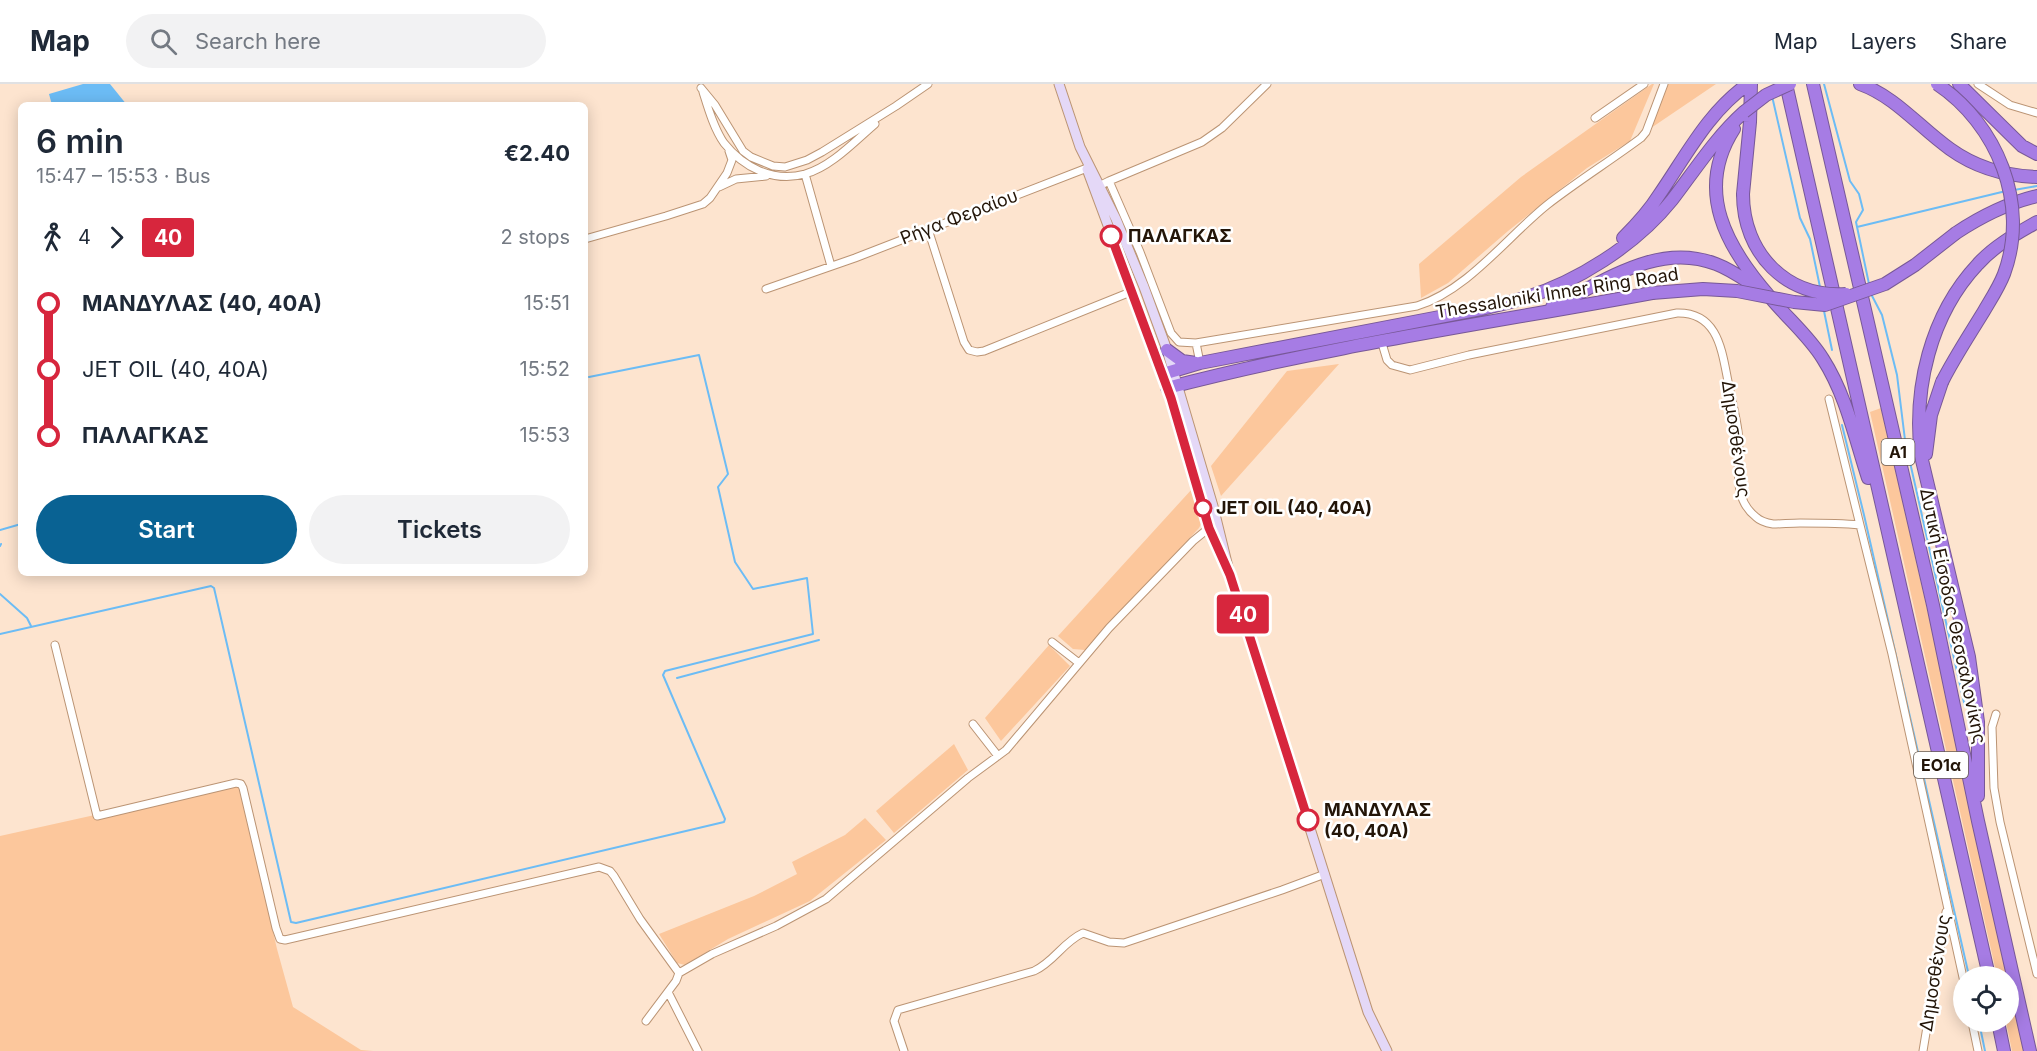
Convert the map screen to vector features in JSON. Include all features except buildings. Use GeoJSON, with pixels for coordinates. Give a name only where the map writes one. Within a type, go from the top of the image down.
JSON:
{"type":"FeatureCollection","features":[{"type":"Feature","properties":{"kind":"highway"},"geometry":{"type":"LineString","coordinates":[[1605,258],[1644,216],[1714,114],[1735,93],[1750,84]]}},
{"type":"Feature","properties":{"kind":"highway"},"geometry":{"type":"LineString","coordinates":[[1750,84],[1750,122],[1743,194],[1745,218],[1752,239],[1763,258],[1779,275],[1798,286],[1818,293],[1856,293]]}},
{"type":"Feature","properties":{"kind":"highway","name":"Thessaloniki Inner Ring Road"},"geometry":{"type":"LineString","coordinates":[[1168,372],[1200,363],[1481,309],[1522,299],[1578,275],[1636,237],[1671,201],[1730,124],[1766,95],[1788,84]]}},
{"type":"Feature","properties":{"kind":"highway","name":"Α1"},"geometry":{"type":"LineString","coordinates":[[1788,84],[1893,554]]}},
{"type":"Feature","properties":{"kind":"highway","name":"Δυτική Είσοδος Θεσσαλονίκης"},"geometry":{"type":"LineString","coordinates":[[1813,84],[1933,605],[1978,821],[2030,1051]]}},
{"type":"Feature","properties":{"kind":"highway"},"geometry":{"type":"LineString","coordinates":[[1860,84],[1872,88],[1889,99],[1948,148],[1985,168],[2013,175],[2037,177]]}},
{"type":"Feature","properties":{"kind":"highway"},"geometry":{"type":"LineString","coordinates":[[1928,484],[1926,455],[1936,396],[2003,276],[2011,249],[2012,223],[2010,191],[2001,160],[1994,146],[1965,106],[1937,84]]}},
{"type":"Feature","properties":{"kind":"highway"},"geometry":{"type":"LineString","coordinates":[[1959,84],[2022,146],[2037,154]]}},
{"type":"Feature","properties":{"kind":"highway"},"geometry":{"type":"LineString","coordinates":[[1744,112],[1730,134],[1719,163],[1716,187],[1719,218],[1727,238],[1768,296],[1809,341],[1834,376],[1893,554]]}},
{"type":"Feature","properties":{"kind":"highway","name":"Thessaloniki Inner Ring Road"},"geometry":{"type":"LineString","coordinates":[[1173,386],[1381,340],[1652,293],[1703,289],[1737,291],[1794,302],[1825,305],[1871,290],[1898,276],[1956,233],[1980,219],[2037,196]]}},
{"type":"Feature","properties":{"kind":"highway"},"geometry":{"type":"LineString","coordinates":[[1978,821],[1978,722],[1975,690],[1921,456],[1919,412],[1928,352],[1953,297],[1978,264],[2007,239],[2037,222]]}},
{"type":"Feature","properties":{"kind":"highway"},"geometry":{"type":"LineString","coordinates":[[1523,317],[1561,302],[1631,267],[1668,257],[1699,259],[1715,263],[1768,296]]}},
{"type":"Feature","properties":{"kind":"highway"},"geometry":{"type":"LineString","coordinates":[[1167,350],[1182,361],[1200,363]]}},
{"type":"Feature","properties":{"kind":"highway","name":"ΕΟ1α"},"geometry":{"type":"LineString","coordinates":[[1893,554],[1987,966]]}},
{"type":"Feature","properties":{"kind":"highway"},"geometry":{"type":"LineString","coordinates":[[2000,1032],[2004,1051]]}},
{"type":"Feature","properties":{"kind":"main road"},"geometry":{"type":"LineString","coordinates":[[1059,84],[1087,168],[1101,186],[1132,291],[1168,372],[1203,474],[1230,575],[1368,1012],[1387,1051]]}},
{"type":"Feature","properties":{"kind":"main road"},"geometry":{"type":"LineString","coordinates":[[1084,155],[1101,186],[1144,287],[1167,350],[1168,372]]}},
{"type":"Feature","properties":{"kind":"main road"},"geometry":{"type":"LineString","coordinates":[[1173,386],[1197,489],[1208,524],[1230,575]]}},
{"type":"Feature","properties":{"kind":"street"},"geometry":{"type":"LineString","coordinates":[[743,151],[773,166],[785,167],[807,160],[928,84]]}},
{"type":"Feature","properties":{"kind":"street"},"geometry":{"type":"LineString","coordinates":[[1267,84],[1222,128],[1202,142],[1101,186],[1140,252],[1171,333],[1179,342],[1196,343],[1428,303],[1450,290],[1547,205],[1641,138],[1646,132],[1664,84]]}},
{"type":"Feature","properties":{"kind":"street"},"geometry":{"type":"LineString","coordinates":[[1595,118],[1644,84]]}},
{"type":"Feature","properties":{"kind":"street"},"geometry":{"type":"LineString","coordinates":[[1978,84],[2010,105],[2037,113]]}},
{"type":"Feature","properties":{"kind":"street"},"geometry":{"type":"LineString","coordinates":[[588,238],[703,204],[717,188],[727,173],[732,160],[731,153],[723,142],[700,86]]}},
{"type":"Feature","properties":{"kind":"street"},"geometry":{"type":"LineString","coordinates":[[700,86],[715,105],[743,151],[744,162],[736,179]]}},
{"type":"Feature","properties":{"kind":"street"},"geometry":{"type":"LineString","coordinates":[[717,188],[736,179],[750,176],[805,174],[826,164],[896,106]]}},
{"type":"Feature","properties":{"kind":"street"},"geometry":{"type":"LineString","coordinates":[[723,142],[744,162],[760,172],[773,176]]}},
{"type":"Feature","properties":{"kind":"street"},"geometry":{"type":"LineString","coordinates":[[727,173],[744,162],[759,160]]}},
{"type":"Feature","properties":{"kind":"street","name":"Ρήγα Φεραίου"},"geometry":{"type":"LineString","coordinates":[[766,289],[1087,168]]}},
{"type":"Feature","properties":{"kind":"street"},"geometry":{"type":"LineString","coordinates":[[805,174],[831,266]]}},
{"type":"Feature","properties":{"kind":"street"},"geometry":{"type":"LineString","coordinates":[[928,229],[964,342],[969,350],[984,351],[1132,291]]}},
{"type":"Feature","properties":{"kind":"street","name":"Δημοσθένους"},"geometry":{"type":"LineString","coordinates":[[1381,340],[1386,360],[1392,365],[1410,370],[1469,355],[1666,314],[1686,313],[1708,323],[1720,344],[1738,432],[1738,485],[1743,503],[1756,518],[1773,524],[1860,525],[1892,654],[1947,907],[1923,1051]]}},
{"type":"Feature","properties":{"kind":"street"},"geometry":{"type":"LineString","coordinates":[[1196,343],[1200,363]]}},
{"type":"Feature","properties":{"kind":"street"},"geometry":{"type":"LineString","coordinates":[[1829,399],[1860,525]]}},
{"type":"Feature","properties":{"kind":"street"},"geometry":{"type":"LineString","coordinates":[[646,1021],[676,981],[679,973],[725,947],[776,926],[826,899],[960,785],[998,756],[1208,524]]}},
{"type":"Feature","properties":{"kind":"street"},"geometry":{"type":"LineString","coordinates":[[1052,642],[1080,663]]}},
{"type":"Feature","properties":{"kind":"street"},"geometry":{"type":"LineString","coordinates":[[56,645],[97,816],[236,783],[241,784],[280,939],[285,940],[599,867],[610,871],[614,876],[640,919],[679,973]]}},
{"type":"Feature","properties":{"kind":"street"},"geometry":{"type":"LineString","coordinates":[[1996,714],[1992,727],[1994,788],[2000,822],[2037,974]]}},
{"type":"Feature","properties":{"kind":"street"},"geometry":{"type":"LineString","coordinates":[[973,724],[998,756]]}},
{"type":"Feature","properties":{"kind":"street"},"geometry":{"type":"LineString","coordinates":[[904,1051],[894,1021],[898,1010],[1034,971],[1046,965],[1074,937],[1083,933],[1109,942],[1124,943],[1282,891],[1325,874]]}},
{"type":"Feature","properties":{"kind":"street"},"geometry":{"type":"LineString","coordinates":[[1947,907],[1960,966]]}},
{"type":"Feature","properties":{"kind":"street"},"geometry":{"type":"LineString","coordinates":[[668,992],[698,1051]]}},
{"type":"Feature","properties":{"kind":"street"},"geometry":{"type":"LineString","coordinates":[[1974,1032],[1978,1051]]}},
{"type":"Feature","properties":{"kind":"shaded area"},"geometry":{"type":"Polygon","coordinates":[[[1654,84],[1630,141],[1587,168],[1508,231],[1448,283],[1421,298],[1419,264],[1521,177],[1654,84]]]}},
{"type":"Feature","properties":{"kind":"shaded area"},"geometry":{"type":"Polygon","coordinates":[[[1665,84],[1716,84],[1651,128],[1665,84]]]}},
{"type":"Feature","properties":{"kind":"shaded area"},"geometry":{"type":"Polygon","coordinates":[[[1339,364],[1221,496],[1211,466],[1287,371],[1339,364]]]}},
{"type":"Feature","properties":{"kind":"shaded area"},"geometry":{"type":"Polygon","coordinates":[[[1881,408],[2006,966],[1995,966],[1870,412],[1881,408]]]}},
{"type":"Feature","properties":{"kind":"shaded area"},"geometry":{"type":"Polygon","coordinates":[[[1192,489],[1204,518],[1199,528],[1085,650],[1073,649],[1058,636],[1192,489]]]}},
{"type":"Feature","properties":{"kind":"shaded area"},"geometry":{"type":"Polygon","coordinates":[[[1049,645],[1070,666],[1001,741],[985,718],[1049,645]]]}},
{"type":"Feature","properties":{"kind":"shaded area"},"geometry":{"type":"Polygon","coordinates":[[[954,744],[968,770],[894,833],[876,811],[954,744]]]}},
{"type":"Feature","properties":{"kind":"shaded area"},"geometry":{"type":"Polygon","coordinates":[[[239,783],[277,949],[293,1007],[361,1050],[373,1051],[0,1051],[0,836],[239,783]]]}},
{"type":"Feature","properties":{"kind":"shaded area"},"geometry":{"type":"Polygon","coordinates":[[[865,818],[886,840],[810,901],[728,939],[685,965],[677,963],[659,934],[754,896],[797,874],[792,862],[845,835],[865,818]]]}},
{"type":"Feature","properties":{"kind":"shaded area"},"geometry":{"type":"Polygon","coordinates":[[[2019,1024],[2025,1051],[2012,1051],[2008,1032],[2019,1032],[2019,1024]]]}},
{"type":"Feature","properties":{"kind":"water"},"geometry":{"type":"Polygon","coordinates":[[[83,84],[110,84],[125,102],[51,102],[49,94],[83,84]]]}},
{"type":"Feature","properties":{"kind":"waterway"},"geometry":{"type":"LineString","coordinates":[[1824,84],[1850,181],[1859,194],[1863,210],[1856,222],[1869,284]]}},
{"type":"Feature","properties":{"kind":"waterway"},"geometry":{"type":"LineString","coordinates":[[1772,96],[1800,218],[1810,239],[1820,287]]}},
{"type":"Feature","properties":{"kind":"waterway"},"geometry":{"type":"LineString","coordinates":[[2014,190],[2037,186]]}},
{"type":"Feature","properties":{"kind":"waterway"},"geometry":{"type":"LineString","coordinates":[[1857,227],[2006,191]]}},
{"type":"Feature","properties":{"kind":"waterway"},"geometry":{"type":"LineString","coordinates":[[1870,292],[1882,315],[1897,375],[1905,440],[1965,707]]}},
{"type":"Feature","properties":{"kind":"waterway"},"geometry":{"type":"LineString","coordinates":[[1824,311],[1832,350]]}},
{"type":"Feature","properties":{"kind":"waterway"},"geometry":{"type":"LineString","coordinates":[[0,634],[211,586],[214,588],[291,922],[296,923],[724,822],[725,819],[663,675],[665,671],[813,634],[807,578],[753,589],[735,562],[718,487],[728,474],[699,355],[589,377]]}},
{"type":"Feature","properties":{"kind":"waterway"},"geometry":{"type":"LineString","coordinates":[[1842,425],[1967,966]]}},
{"type":"Feature","properties":{"kind":"waterway"},"geometry":{"type":"LineString","coordinates":[[0,530],[18,525]]}},
{"type":"Feature","properties":{"kind":"waterway"},"geometry":{"type":"LineString","coordinates":[[0,594],[27,618],[31,626]]}},
{"type":"Feature","properties":{"kind":"waterway"},"geometry":{"type":"LineString","coordinates":[[677,678],[819,640]]}},
{"type":"Feature","properties":{"kind":"waterway"},"geometry":{"type":"LineString","coordinates":[[1981,1032],[1985,1051]]}},
{"type":"Feature","properties":{"kind":"bus line","name":"40"},"geometry":{"type":"LineString","coordinates":[[1111,236],[1171,398],[1209,528],[1230,575],[1308,820]]}},
{"type":"Feature","properties":{"kind":"place","name":"ΠΑΛΑΓΚΑΣ"},"geometry":{"type":"Point","coordinates":[1111,236]}},
{"type":"Feature","properties":{"kind":"place","name":"JET OIL (40, 40Α)"},"geometry":{"type":"Point","coordinates":[1203,508]}},
{"type":"Feature","properties":{"kind":"place","name":"ΜΑΝΔΥΛΑΣ (40, 40Α)"},"geometry":{"type":"Point","coordinates":[1308,820]}}]}
